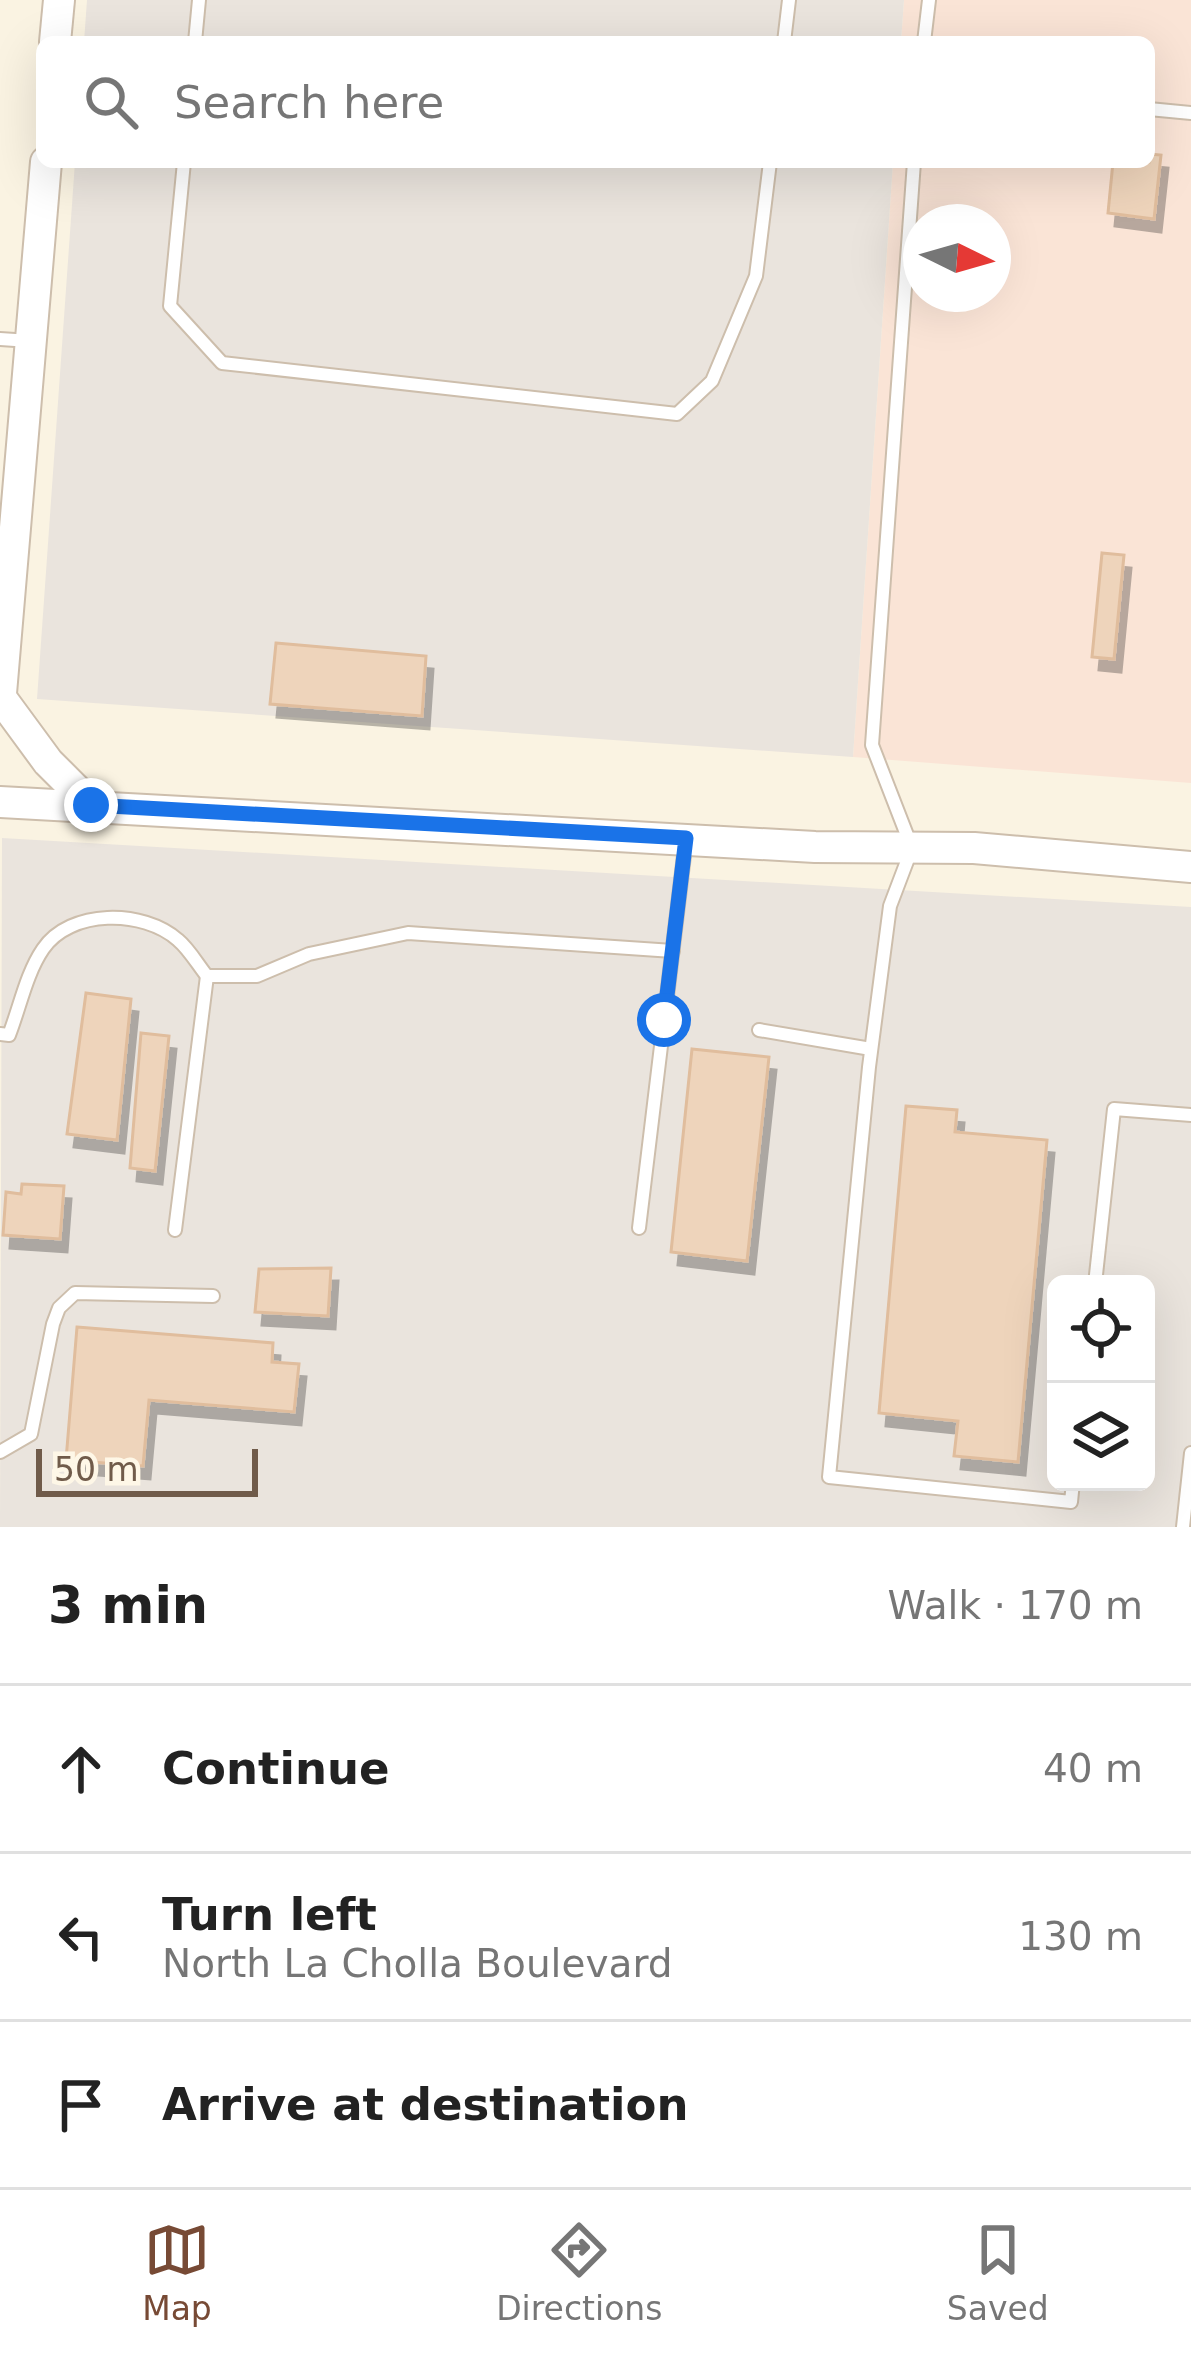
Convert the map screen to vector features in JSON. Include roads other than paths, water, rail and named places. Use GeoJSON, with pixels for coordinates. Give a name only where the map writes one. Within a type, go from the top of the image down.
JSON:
{"type":"FeatureCollection","features":[{"type":"Feature","properties":{"kind":"street"},"geometry":{"type":"LineString","coordinates":[[56,36],[59,0]]}},
{"type":"Feature","properties":{"kind":"street"},"geometry":{"type":"LineString","coordinates":[[45,168],[15,340],[0,701],[48,762],[91,805]]}},
{"type":"Feature","properties":{"kind":"street"},"geometry":{"type":"LineString","coordinates":[[0,802],[912,848],[1191,867]]}},
{"type":"Feature","properties":{"kind":"lane"},"geometry":{"type":"LineString","coordinates":[[196,36],[199,0]]}},
{"type":"Feature","properties":{"kind":"lane"},"geometry":{"type":"LineString","coordinates":[[785,36],[789,0]]}},
{"type":"Feature","properties":{"kind":"lane"},"geometry":{"type":"LineString","coordinates":[[925,36],[929,0]]}},
{"type":"Feature","properties":{"kind":"lane"},"geometry":{"type":"LineString","coordinates":[[1155,110],[1191,113]]}},
{"type":"Feature","properties":{"kind":"lane"},"geometry":{"type":"LineString","coordinates":[[183,168],[170,306],[222,363],[677,413],[712,381],[756,276],[769,168]]}},
{"type":"Feature","properties":{"kind":"lane"},"geometry":{"type":"LineString","coordinates":[[914,168],[872,745],[912,848],[890,906],[830,1478],[1071,1502],[1072,1491]]}},
{"type":"Feature","properties":{"kind":"lane"},"geometry":{"type":"LineString","coordinates":[[639,1228],[686,838]]}},
{"type":"Feature","properties":{"kind":"lane"},"geometry":{"type":"LineString","coordinates":[[0,1034],[9,1035],[44,948],[55,934],[84,921],[134,920],[178,939],[207,976],[175,1230]]}},
{"type":"Feature","properties":{"kind":"lane"},"geometry":{"type":"LineString","coordinates":[[207,976],[257,976],[309,954],[408,933],[673,951]]}},
{"type":"Feature","properties":{"kind":"lane"},"geometry":{"type":"LineString","coordinates":[[759,1030],[872,1049]]}},
{"type":"Feature","properties":{"kind":"lane"},"geometry":{"type":"LineString","coordinates":[[1096,1275],[1114,1109],[1191,1115]]}},
{"type":"Feature","properties":{"kind":"lane"},"geometry":{"type":"LineString","coordinates":[[0,1452],[31,1435],[53,1324],[59,1307],[75,1293],[213,1296]]}},
{"type":"Feature","properties":{"kind":"lane"},"geometry":{"type":"LineString","coordinates":[[1183,1527],[1191,1453]]}}]}
